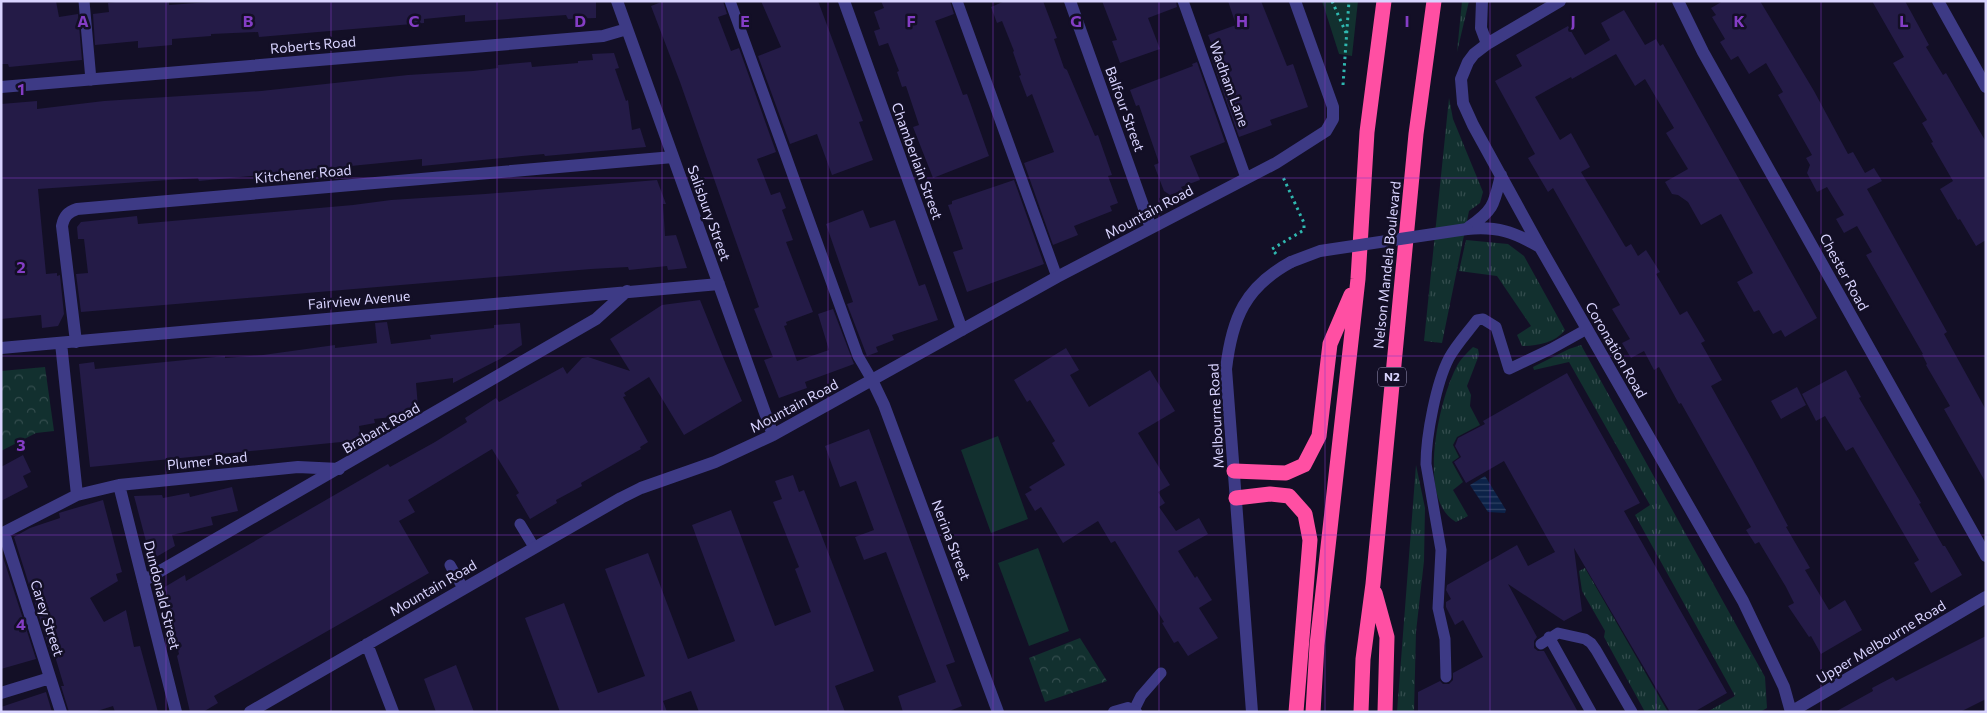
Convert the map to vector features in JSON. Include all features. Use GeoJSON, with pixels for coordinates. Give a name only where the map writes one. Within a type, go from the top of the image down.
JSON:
{"type":"FeatureCollection","features":[{"type":"Feature","properties":{"kind":"highway","name":"Nelson Mandela Boulevard"},"geometry":{"type":"LineString","coordinates":[[1313,712],[1317,645],[1358,280],[1367,132],[1384,1]]}},
{"type":"Feature","properties":{"kind":"highway","name":"Nelson Mandela Boulevard"},"geometry":{"type":"LineString","coordinates":[[1361,712],[1363,660],[1416,134],[1434,1]]}},
{"type":"Feature","properties":{"kind":"highway"},"geometry":{"type":"LineString","coordinates":[[1234,472],[1286,472],[1304,465],[1319,436],[1330,344],[1358,280]]}},
{"type":"Feature","properties":{"kind":"highway"},"geometry":{"type":"LineString","coordinates":[[1236,498],[1270,494],[1289,496],[1305,514],[1310,540],[1296,712]]}},
{"type":"Feature","properties":{"kind":"highway"},"geometry":{"type":"LineString","coordinates":[[1372,584],[1386,637],[1385,712]]}},
{"type":"Feature","properties":{"kind":"street","name":"Salisbury Street"},"geometry":{"type":"LineString","coordinates":[[616,1],[773,435]]}},
{"type":"Feature","properties":{"kind":"street","name":"Chamberlain Street"},"geometry":{"type":"LineString","coordinates":[[844,1],[962,330]]}},
{"type":"Feature","properties":{"kind":"street","name":"Balfour Street"},"geometry":{"type":"LineString","coordinates":[[1070,1],[1151,228]]}},
{"type":"Feature","properties":{"kind":"street","name":"Mountain Road"},"geometry":{"type":"LineString","coordinates":[[250,712],[534,547],[641,488],[715,462],[773,435],[1057,277],[1276,163],[1326,131],[1333,119],[1333,107],[1295,1]]}},
{"type":"Feature","properties":{"kind":"street"},"geometry":{"type":"LineString","coordinates":[[1482,1],[1481,28],[1487,44]]}},
{"type":"Feature","properties":{"kind":"street","name":"Coronation Road"},"geometry":{"type":"LineString","coordinates":[[1560,1],[1487,44],[1474,54],[1468,62],[1461,79],[1464,103],[1472,125],[1540,248],[1743,601],[1784,687],[1791,712]]}},
{"type":"Feature","properties":{"kind":"street","name":"Chester Road"},"geometry":{"type":"LineString","coordinates":[[1678,1],[1703,52],[1986,556]]}},
{"type":"Feature","properties":{"kind":"street"},"geometry":{"type":"LineString","coordinates":[[1938,1],[1986,87]]}},
{"type":"Feature","properties":{"kind":"street","name":"Roberts Road"},"geometry":{"type":"LineString","coordinates":[[1,87],[603,36],[626,29]]}},
{"type":"Feature","properties":{"kind":"street","name":"Kitchener Road"},"geometry":{"type":"LineString","coordinates":[[76,342],[62,226],[63,218],[77,208],[673,157]]}},
{"type":"Feature","properties":{"kind":"street","name":"Melbourne Road"},"geometry":{"type":"LineString","coordinates":[[1466,229],[1490,211],[1495,202],[1501,176]]}},
{"type":"Feature","properties":{"kind":"street","name":"Melbourne Road"},"geometry":{"type":"LineString","coordinates":[[1252,712],[1226,369],[1229,340],[1236,319],[1246,301],[1261,282],[1292,262],[1320,251],[1484,227],[1502,229],[1522,237],[1540,248]]}},
{"type":"Feature","properties":{"kind":"street","name":"Fairview Avenue"},"geometry":{"type":"LineString","coordinates":[[1,348],[719,284]]}},
{"type":"Feature","properties":{"kind":"street","name":"Brabant Road"},"geometry":{"type":"LineString","coordinates":[[143,581],[340,469],[596,319],[627,291]]}},
{"type":"Feature","properties":{"kind":"street"},"geometry":{"type":"LineString","coordinates":[[61,343],[77,494]]}},
{"type":"Feature","properties":{"kind":"street","name":"Nerina Street"},"geometry":{"type":"LineString","coordinates":[[872,380],[884,405],[998,712]]}},
{"type":"Feature","properties":{"kind":"street","name":"Plumer Road"},"geometry":{"type":"LineString","coordinates":[[2,534],[77,494],[119,485],[298,467],[340,469]]}},
{"type":"Feature","properties":{"kind":"street","name":"Dundonald Street"},"geometry":{"type":"LineString","coordinates":[[119,485],[176,712]]}},
{"type":"Feature","properties":{"kind":"street","name":"Carey Street"},"geometry":{"type":"LineString","coordinates":[[2,534],[61,712]]}},
{"type":"Feature","properties":{"kind":"street","name":"Upper Melbourne Road"},"geometry":{"type":"LineString","coordinates":[[1791,712],[1986,597]]}},
{"type":"Feature","properties":{"kind":"street"},"geometry":{"type":"LineString","coordinates":[[367,644],[393,712]]}},
{"type":"Feature","properties":{"kind":"street"},"geometry":{"type":"LineString","coordinates":[[1,693],[50,678]]}},
{"type":"Feature","properties":{"kind":"street"},"geometry":{"type":"LineString","coordinates":[[1114,712],[1128,708],[1135,711]]}},
{"type":"Feature","properties":{"kind":"lane"},"geometry":{"type":"LineString","coordinates":[[84,1],[91,80]]}},
{"type":"Feature","properties":{"kind":"lane"},"geometry":{"type":"LineString","coordinates":[[730,1],[858,356],[872,380]]}},
{"type":"Feature","properties":{"kind":"lane"},"geometry":{"type":"LineString","coordinates":[[957,1],[1057,277]]}},
{"type":"Feature","properties":{"kind":"lane","name":"Wadham Lane"},"geometry":{"type":"LineString","coordinates":[[1183,1],[1246,178]]}},
{"type":"Feature","properties":{"kind":"lane"},"geometry":{"type":"LineString","coordinates":[[1446,677],[1446,639],[1438,608],[1441,550],[1426,458],[1427,441],[1436,398],[1449,358],[1477,320],[1483,319],[1496,327],[1508,369],[1551,349],[1587,329]]}},
{"type":"Feature","properties":{"kind":"lane"},"geometry":{"type":"LineString","coordinates":[[520,524],[534,547]]}},
{"type":"Feature","properties":{"kind":"lane"},"geometry":{"type":"LineString","coordinates":[[450,565],[463,588]]}},
{"type":"Feature","properties":{"kind":"lane"},"geometry":{"type":"LineString","coordinates":[[1591,712],[1545,640],[1558,633],[1570,634],[1591,643],[1632,712]]}},
{"type":"Feature","properties":{"kind":"lane"},"geometry":{"type":"LineString","coordinates":[[1135,711],[1141,696],[1160,674]]}},
{"type":"Feature","properties":{"kind":"path"},"geometry":{"type":"LineString","coordinates":[[1332,1],[1346,34]]}},
{"type":"Feature","properties":{"kind":"path"},"geometry":{"type":"LineString","coordinates":[[1344,73],[1348,1]]}},
{"type":"Feature","properties":{"kind":"path"},"geometry":{"type":"LineString","coordinates":[[1272,249],[1304,230],[1304,223],[1285,180]]}},
{"type":"Feature","properties":{"kind":"green space"},"geometry":{"type":"Polygon","coordinates":[[[1322,1],[1358,1],[1352,56],[1339,54],[1322,1]]]}},
{"type":"Feature","properties":{"kind":"green space"},"geometry":{"type":"Polygon","coordinates":[[[1462,1],[1469,1],[1457,52],[1462,1]]]}},
{"type":"Feature","properties":{"kind":"green space"},"geometry":{"type":"Polygon","coordinates":[[[1449,98],[1453,119],[1483,192],[1480,203],[1469,211],[1442,343],[1424,341],[1449,98]]]}},
{"type":"Feature","properties":{"kind":"green space"},"geometry":{"type":"Polygon","coordinates":[[[1466,240],[1508,244],[1524,256],[1565,330],[1551,341],[1522,346],[1517,335],[1531,326],[1497,276],[1459,271],[1466,240]]]}},
{"type":"Feature","properties":{"kind":"green space"},"geometry":{"type":"Polygon","coordinates":[[[1581,345],[1765,677],[1767,708],[1760,712],[1707,712],[1735,696],[1635,515],[1650,505],[1569,362],[1534,370],[1533,367],[1581,345]]]}},
{"type":"Feature","properties":{"kind":"green space"},"geometry":{"type":"Polygon","coordinates":[[[1473,347],[1478,349],[1479,355],[1467,386],[1471,395],[1470,406],[1480,425],[1457,437],[1453,445],[1459,457],[1452,462],[1463,482],[1453,490],[1468,516],[1456,522],[1444,510],[1437,493],[1434,472],[1435,449],[1438,425],[1449,383],[1464,356],[1473,347]]]}},
{"type":"Feature","properties":{"kind":"green space"},"geometry":{"type":"Polygon","coordinates":[[[45,367],[54,431],[36,433],[1,451],[1,371],[45,367]]]}},
{"type":"Feature","properties":{"kind":"green space"},"geometry":{"type":"Polygon","coordinates":[[[998,436],[1028,519],[991,533],[961,450],[998,436]]]}},
{"type":"Feature","properties":{"kind":"green space"},"geometry":{"type":"Polygon","coordinates":[[[1416,465],[1425,508],[1424,561],[1416,632],[1414,712],[1397,712],[1416,465]]]}},
{"type":"Feature","properties":{"kind":"green space"},"geometry":{"type":"Polygon","coordinates":[[[1038,548],[1069,631],[1029,646],[998,563],[1038,548]]]}},
{"type":"Feature","properties":{"kind":"green space"},"geometry":{"type":"Polygon","coordinates":[[[1585,568],[1668,712],[1645,712],[1604,637],[1605,631],[1582,591],[1579,571],[1585,568]]]}},
{"type":"Feature","properties":{"kind":"green space"},"geometry":{"type":"Polygon","coordinates":[[[1080,638],[1107,681],[1045,702],[1029,658],[1080,638]]]}},
{"type":"Feature","properties":{"kind":"water"},"geometry":{"type":"Polygon","coordinates":[[[1485,476],[1506,510],[1505,513],[1488,512],[1470,485],[1485,476]]]}},
{"type":"Feature","properties":{"kind":"building"},"geometry":{"type":"Polygon","coordinates":[[[1,1],[56,1],[59,17],[78,14],[82,60],[9,67],[8,64],[1,64],[1,1]]]}},
{"type":"Feature","properties":{"kind":"building"},"geometry":{"type":"Polygon","coordinates":[[[123,1],[169,1],[169,5],[223,1],[596,1],[596,18],[568,19],[566,15],[465,22],[465,15],[424,19],[424,23],[259,37],[258,32],[211,34],[211,36],[172,39],[172,45],[138,48],[138,41],[95,45],[93,14],[109,12],[108,3],[123,1]]]}},
{"type":"Feature","properties":{"kind":"building"},"geometry":{"type":"Polygon","coordinates":[[[664,1],[723,1],[727,14],[718,17],[731,51],[739,48],[776,152],[757,159],[771,195],[780,192],[786,208],[782,210],[793,240],[786,242],[813,312],[786,322],[787,325],[784,326],[797,361],[829,350],[818,314],[833,309],[854,364],[805,382],[807,388],[779,398],[764,360],[773,357],[754,309],[759,307],[680,82],[651,6],[664,1]]]}},
{"type":"Feature","properties":{"kind":"building"},"geometry":{"type":"Polygon","coordinates":[[[761,1],[818,1],[863,121],[859,122],[873,160],[832,175],[817,134],[790,144],[758,56],[781,47],[761,1]]]}},
{"type":"Feature","properties":{"kind":"building"},"geometry":{"type":"Polygon","coordinates":[[[881,1],[950,1],[954,14],[935,21],[963,95],[967,94],[989,156],[933,178],[913,127],[919,125],[906,86],[902,87],[897,72],[899,71],[888,43],[879,46],[874,31],[880,29],[874,12],[884,8],[881,1]]]}},
{"type":"Feature","properties":{"kind":"building"},"geometry":{"type":"Polygon","coordinates":[[[1005,1],[1043,1],[1057,38],[1054,39],[1064,68],[1067,70],[1095,136],[1098,135],[1112,175],[1108,176],[1118,203],[1110,206],[1112,211],[1074,226],[1078,235],[1053,245],[1024,163],[1054,152],[1032,94],[1027,97],[1019,76],[1021,75],[1014,51],[1002,21],[997,23],[991,7],[1005,1]]]}},
{"type":"Feature","properties":{"kind":"building"},"geometry":{"type":"Polygon","coordinates":[[[1102,1],[1176,1],[1177,7],[1148,18],[1160,49],[1120,63],[1112,41],[1117,40],[1102,1]]]}},
{"type":"Feature","properties":{"kind":"building"},"geometry":{"type":"Polygon","coordinates":[[[1228,1],[1261,1],[1287,66],[1293,64],[1308,107],[1270,120],[1272,125],[1239,137],[1211,57],[1216,55],[1208,35],[1236,25],[1228,1]]]}},
{"type":"Feature","properties":{"kind":"building"},"geometry":{"type":"Polygon","coordinates":[[[1723,1],[1760,1],[1814,91],[1848,154],[1853,152],[1865,173],[1874,168],[1882,181],[1867,189],[1947,332],[1944,334],[1986,410],[1986,483],[1944,409],[1950,406],[1926,365],[1923,354],[1866,255],[1872,252],[1857,226],[1844,233],[1836,219],[1844,215],[1827,187],[1817,192],[1807,173],[1810,165],[1806,158],[1812,155],[1778,95],[1783,92],[1766,63],[1749,74],[1738,56],[1731,60],[1720,42],[1725,39],[1712,17],[1716,15],[1711,8],[1723,1]]]}},
{"type":"Feature","properties":{"kind":"building"},"geometry":{"type":"Polygon","coordinates":[[[1872,1],[1905,1],[1929,45],[1926,47],[1943,75],[1946,73],[1986,142],[1986,240],[1976,246],[1940,189],[1953,181],[1922,123],[1927,120],[1893,63],[1904,57],[1872,1]]]}},
{"type":"Feature","properties":{"kind":"building"},"geometry":{"type":"Polygon","coordinates":[[[1624,10],[1645,45],[1656,39],[1660,46],[1663,44],[1817,318],[1785,337],[1781,330],[1773,334],[1759,310],[1754,312],[1737,282],[1753,273],[1721,214],[1701,225],[1688,202],[1678,195],[1672,194],[1665,182],[1688,169],[1666,133],[1674,128],[1645,79],[1635,86],[1616,54],[1535,97],[1560,140],[1571,133],[1590,167],[1581,172],[1625,246],[1631,244],[1638,256],[1646,250],[1660,272],[1656,274],[1680,315],[1687,311],[1705,341],[1701,343],[1722,380],[1711,386],[1788,526],[1786,527],[1810,568],[1805,570],[1829,610],[1845,600],[1862,630],[1821,654],[1811,636],[1809,637],[1788,606],[1794,603],[1786,587],[1759,542],[1755,544],[1746,530],[1751,527],[1659,367],[1654,370],[1644,351],[1631,358],[1622,343],[1630,339],[1612,309],[1620,305],[1553,188],[1548,192],[1528,158],[1535,154],[1495,81],[1522,66],[1516,55],[1568,26],[1585,55],[1610,40],[1601,23],[1624,10]]]}},
{"type":"Feature","properties":{"kind":"building"},"geometry":{"type":"Polygon","coordinates":[[[614,53],[619,68],[615,69],[626,101],[628,100],[632,130],[640,128],[646,147],[545,156],[544,154],[422,166],[422,159],[199,181],[198,178],[38,189],[46,274],[57,273],[57,276],[60,275],[64,314],[58,326],[42,328],[41,315],[1,319],[1,104],[37,101],[37,109],[104,101],[261,91],[408,75],[473,71],[498,68],[498,65],[531,62],[532,67],[578,63],[578,61],[593,60],[592,54],[614,53]]]}},
{"type":"Feature","properties":{"kind":"building"},"geometry":{"type":"Polygon","coordinates":[[[1197,62],[1225,142],[1190,156],[1200,180],[1181,187],[1183,190],[1170,195],[1164,191],[1154,165],[1159,163],[1139,105],[1136,106],[1130,90],[1193,66],[1192,64],[1197,62]]]}},
{"type":"Feature","properties":{"kind":"building"},"geometry":{"type":"Polygon","coordinates":[[[657,180],[666,204],[663,204],[665,236],[676,235],[687,268],[668,270],[667,266],[629,270],[628,267],[591,269],[81,312],[76,274],[88,273],[84,239],[78,239],[77,227],[81,222],[137,216],[138,224],[391,200],[657,180]]]}},
{"type":"Feature","properties":{"kind":"building"},"geometry":{"type":"Polygon","coordinates":[[[1014,180],[1044,264],[967,292],[953,252],[963,249],[948,205],[952,204],[952,201],[1014,180]]]}},
{"type":"Feature","properties":{"kind":"building"},"geometry":{"type":"Polygon","coordinates":[[[863,210],[870,228],[895,220],[919,286],[925,284],[938,320],[892,335],[894,340],[876,347],[878,352],[867,356],[847,304],[853,302],[826,224],[863,210]]]}},
{"type":"Feature","properties":{"kind":"building"},"geometry":{"type":"Polygon","coordinates":[[[700,300],[742,401],[684,435],[649,377],[624,393],[626,396],[623,397],[648,442],[640,447],[641,449],[581,483],[582,486],[556,500],[557,503],[530,519],[516,495],[519,493],[492,449],[408,500],[415,512],[399,521],[429,573],[214,696],[218,703],[203,712],[190,712],[177,656],[179,654],[163,588],[185,575],[186,581],[388,464],[390,467],[435,442],[467,422],[465,418],[496,398],[499,402],[563,367],[567,374],[582,358],[588,357],[630,371],[610,339],[662,305],[700,300]]]}},
{"type":"Feature","properties":{"kind":"building"},"geometry":{"type":"Polygon","coordinates":[[[387,322],[391,344],[431,339],[430,335],[494,328],[494,325],[520,323],[522,345],[500,359],[453,383],[453,378],[416,383],[418,407],[408,411],[408,413],[401,413],[401,416],[374,419],[375,423],[359,426],[361,440],[90,467],[79,364],[94,362],[95,369],[225,356],[225,358],[263,355],[335,345],[335,348],[377,343],[375,323],[387,322]]]}},
{"type":"Feature","properties":{"kind":"building"},"geometry":{"type":"Polygon","coordinates":[[[1066,348],[1079,370],[1070,375],[1089,407],[1150,370],[1175,411],[1138,433],[1170,485],[1158,492],[1165,503],[1159,507],[1176,531],[1199,518],[1208,534],[1178,551],[1212,600],[1199,608],[1218,638],[1188,656],[1178,641],[1174,643],[1162,623],[1164,622],[1115,541],[1111,543],[1098,521],[1063,543],[1041,507],[1035,511],[1025,494],[1032,490],[1029,487],[1065,465],[1052,443],[1055,441],[1030,400],[1027,402],[1014,380],[1066,348]]]}},
{"type":"Feature","properties":{"kind":"building"},"geometry":{"type":"Polygon","coordinates":[[[1846,370],[1861,397],[1859,398],[1921,503],[1919,504],[1943,546],[1945,546],[1962,575],[1931,593],[1914,563],[1919,560],[1853,447],[1846,451],[1825,416],[1816,421],[1802,394],[1846,370]]]}},
{"type":"Feature","properties":{"kind":"building"},"geometry":{"type":"Polygon","coordinates":[[[1567,373],[1640,503],[1624,511],[1727,693],[1694,712],[1670,712],[1574,548],[1582,611],[1564,621],[1508,584],[1537,637],[1534,641],[1534,648],[1538,651],[1544,651],[1578,712],[1418,712],[1418,692],[1440,681],[1443,684],[1449,684],[1453,680],[1453,673],[1483,657],[1463,620],[1455,625],[1446,607],[1446,602],[1451,599],[1446,590],[1447,585],[1517,545],[1528,566],[1555,552],[1504,461],[1466,483],[1454,462],[1461,457],[1455,446],[1458,438],[1485,424],[1483,421],[1567,373]]]}},
{"type":"Feature","properties":{"kind":"building"},"geometry":{"type":"Polygon","coordinates":[[[1797,387],[1806,405],[1781,419],[1771,401],[1797,387]]]}},
{"type":"Feature","properties":{"kind":"building"},"geometry":{"type":"Polygon","coordinates":[[[869,429],[955,662],[946,665],[962,706],[947,712],[903,712],[898,696],[936,682],[886,552],[864,560],[855,537],[874,530],[856,481],[840,487],[825,446],[869,429]]]}},
{"type":"Feature","properties":{"kind":"building"},"geometry":{"type":"Polygon","coordinates":[[[23,455],[31,472],[23,476],[28,487],[1,501],[1,467],[23,455]]]}},
{"type":"Feature","properties":{"kind":"building"},"geometry":{"type":"Polygon","coordinates":[[[793,475],[799,492],[804,490],[874,671],[835,686],[845,712],[699,712],[691,691],[663,701],[667,712],[560,712],[525,618],[564,603],[598,693],[645,676],[605,569],[648,553],[688,659],[735,641],[692,525],[731,510],[775,626],[811,612],[795,569],[799,567],[773,502],[782,499],[775,481],[793,475]]]}},
{"type":"Feature","properties":{"kind":"building"},"geometry":{"type":"Polygon","coordinates":[[[232,487],[238,511],[211,517],[213,525],[172,535],[175,546],[151,560],[134,496],[162,495],[163,498],[189,493],[190,497],[232,487]]]}},
{"type":"Feature","properties":{"kind":"building"},"geometry":{"type":"Polygon","coordinates":[[[103,500],[122,572],[116,574],[118,581],[90,598],[104,622],[126,610],[134,647],[140,646],[158,712],[115,712],[113,706],[94,712],[69,712],[61,686],[64,686],[54,653],[51,654],[14,537],[30,528],[60,518],[59,513],[103,500]]]}},
{"type":"Feature","properties":{"kind":"building"},"geometry":{"type":"Polygon","coordinates":[[[1,551],[36,659],[1,669],[1,551]]]}},
{"type":"Feature","properties":{"kind":"building"},"geometry":{"type":"Polygon","coordinates":[[[1986,636],[1986,699],[1960,712],[1835,712],[1873,691],[1872,688],[1893,677],[1896,681],[1986,636]]]}},
{"type":"Feature","properties":{"kind":"building"},"geometry":{"type":"Polygon","coordinates":[[[456,665],[474,712],[436,712],[424,679],[456,665]]]}},
{"type":"Feature","properties":{"kind":"building"},"geometry":{"type":"Polygon","coordinates":[[[46,692],[52,712],[1,712],[1,707],[46,692]]]}}]}
